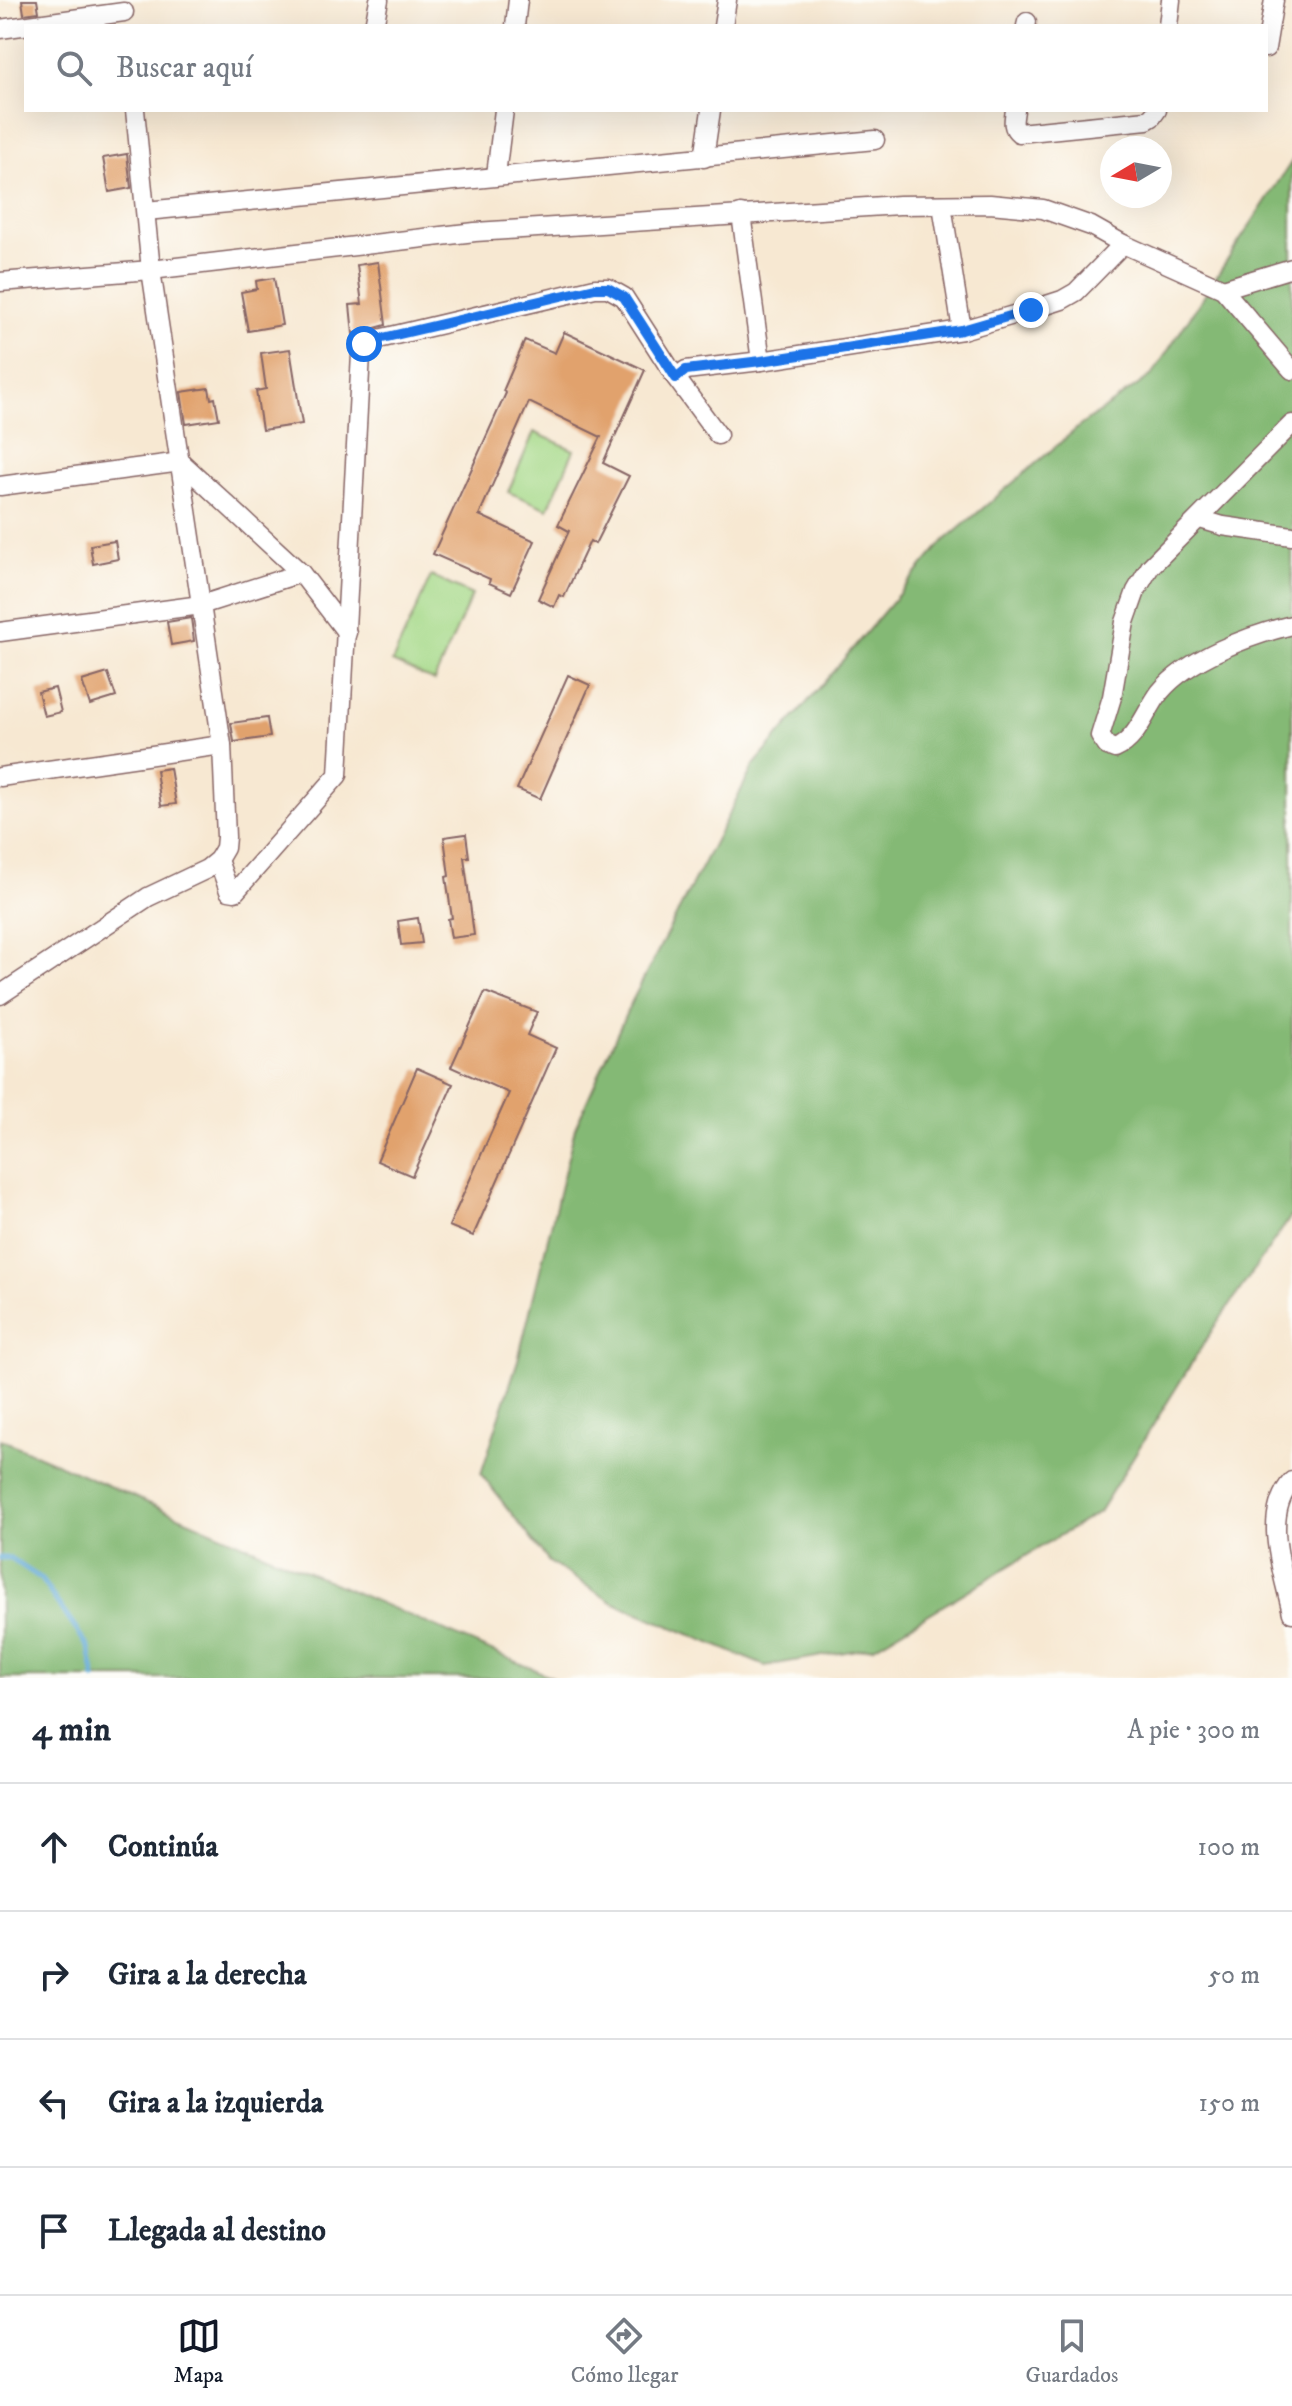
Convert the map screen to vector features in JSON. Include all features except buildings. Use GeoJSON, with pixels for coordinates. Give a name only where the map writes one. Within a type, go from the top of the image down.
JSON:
{"type":"FeatureCollection","features":[{"type":"Feature","properties":{"kind":"street"},"geometry":{"type":"LineString","coordinates":[[374,24],[379,0]]}},
{"type":"Feature","properties":{"kind":"street"},"geometry":{"type":"LineString","coordinates":[[515,24],[518,0]]}},
{"type":"Feature","properties":{"kind":"street"},"geometry":{"type":"LineString","coordinates":[[723,24],[727,0]]}},
{"type":"Feature","properties":{"kind":"street"},"geometry":{"type":"LineString","coordinates":[[1168,24],[1171,0]]}},
{"type":"Feature","properties":{"kind":"street"},"geometry":{"type":"LineString","coordinates":[[1268,36],[1274,0]]}},
{"type":"Feature","properties":{"kind":"street"},"geometry":{"type":"LineString","coordinates":[[39,24],[124,13]]}},
{"type":"Feature","properties":{"kind":"street"},"geometry":{"type":"LineString","coordinates":[[0,29],[24,26]]}},
{"type":"Feature","properties":{"kind":"street"},"geometry":{"type":"LineString","coordinates":[[0,995],[148,897],[207,869],[218,860],[225,848],[222,745],[151,270],[135,112]]}},
{"type":"Feature","properties":{"kind":"street"},"geometry":{"type":"LineString","coordinates":[[496,175],[504,112]]}},
{"type":"Feature","properties":{"kind":"street"},"geometry":{"type":"LineString","coordinates":[[704,158],[711,112]]}},
{"type":"Feature","properties":{"kind":"street"},"geometry":{"type":"LineString","coordinates":[[1015,112],[1013,123],[1019,133],[1147,120],[1156,112]]}},
{"type":"Feature","properties":{"kind":"street"},"geometry":{"type":"LineString","coordinates":[[146,211],[875,140]]}},
{"type":"Feature","properties":{"kind":"street"},"geometry":{"type":"LineString","coordinates":[[0,282],[151,270],[475,232],[899,205],[990,204],[1043,209],[1091,226],[1123,244],[1223,289],[1292,370]]}},
{"type":"Feature","properties":{"kind":"street"},"geometry":{"type":"LineString","coordinates":[[942,205],[962,330]]}},
{"type":"Feature","properties":{"kind":"street"},"geometry":{"type":"LineString","coordinates":[[741,214],[761,361]]}},
{"type":"Feature","properties":{"kind":"street"},"geometry":{"type":"LineString","coordinates":[[676,378],[686,370],[962,330],[1062,300],[1076,292],[1123,244]]}},
{"type":"Feature","properties":{"kind":"street"},"geometry":{"type":"LineString","coordinates":[[1223,289],[1292,268]]}},
{"type":"Feature","properties":{"kind":"street"},"geometry":{"type":"LineString","coordinates":[[218,860],[229,891],[235,892],[338,775],[364,344],[595,288],[608,288],[624,297],[676,378],[718,435]]}},
{"type":"Feature","properties":{"kind":"street"},"geometry":{"type":"LineString","coordinates":[[1290,428],[1150,567],[1136,591],[1125,622],[1112,697],[1100,736],[1107,746],[1115,749],[1129,742],[1162,690],[1183,672],[1235,643],[1292,625]]}},
{"type":"Feature","properties":{"kind":"street"},"geometry":{"type":"LineString","coordinates":[[0,486],[181,462]]}},
{"type":"Feature","properties":{"kind":"street"},"geometry":{"type":"LineString","coordinates":[[181,462],[301,573],[347,633]]}},
{"type":"Feature","properties":{"kind":"street"},"geometry":{"type":"LineString","coordinates":[[1200,519],[1223,526],[1292,536]]}},
{"type":"Feature","properties":{"kind":"street"},"geometry":{"type":"LineString","coordinates":[[0,632],[201,605],[301,573]]}},
{"type":"Feature","properties":{"kind":"street"},"geometry":{"type":"LineString","coordinates":[[0,777],[222,745]]}},
{"type":"Feature","properties":{"kind":"street"},"geometry":{"type":"LineString","coordinates":[[1292,1481],[1282,1492],[1275,1515],[1292,1613]]}},
{"type":"Feature","properties":{"kind":"green space"},"geometry":{"type":"Polygon","coordinates":[[[1292,161],[1292,1215],[1211,1332],[1099,1512],[874,1647],[765,1666],[612,1602],[549,1562],[481,1474],[518,1360],[575,1128],[629,1007],[754,765],[942,543],[1081,425],[1152,375],[1292,161]]]}},
{"type":"Feature","properties":{"kind":"green space"},"geometry":{"type":"Polygon","coordinates":[[[534,432],[574,450],[548,509],[508,492],[534,432]]]}},
{"type":"Feature","properties":{"kind":"green space"},"geometry":{"type":"Polygon","coordinates":[[[431,576],[472,595],[434,681],[392,662],[431,576]]]}},
{"type":"Feature","properties":{"kind":"green space"},"geometry":{"type":"Polygon","coordinates":[[[0,1439],[554,1678],[0,1678],[0,1439]]]}},
{"type":"Feature","properties":{"kind":"waterway"},"geometry":{"type":"LineString","coordinates":[[0,1558],[10,1558],[40,1578],[89,1648],[95,1678]]}},
{"type":"Feature","properties":{"kind":"route"},"geometry":{"type":"LineString","coordinates":[[364,344],[595,288],[608,288],[624,297],[676,378],[686,370],[761,361],[951,329],[962,330],[1031,310]]}}]}
